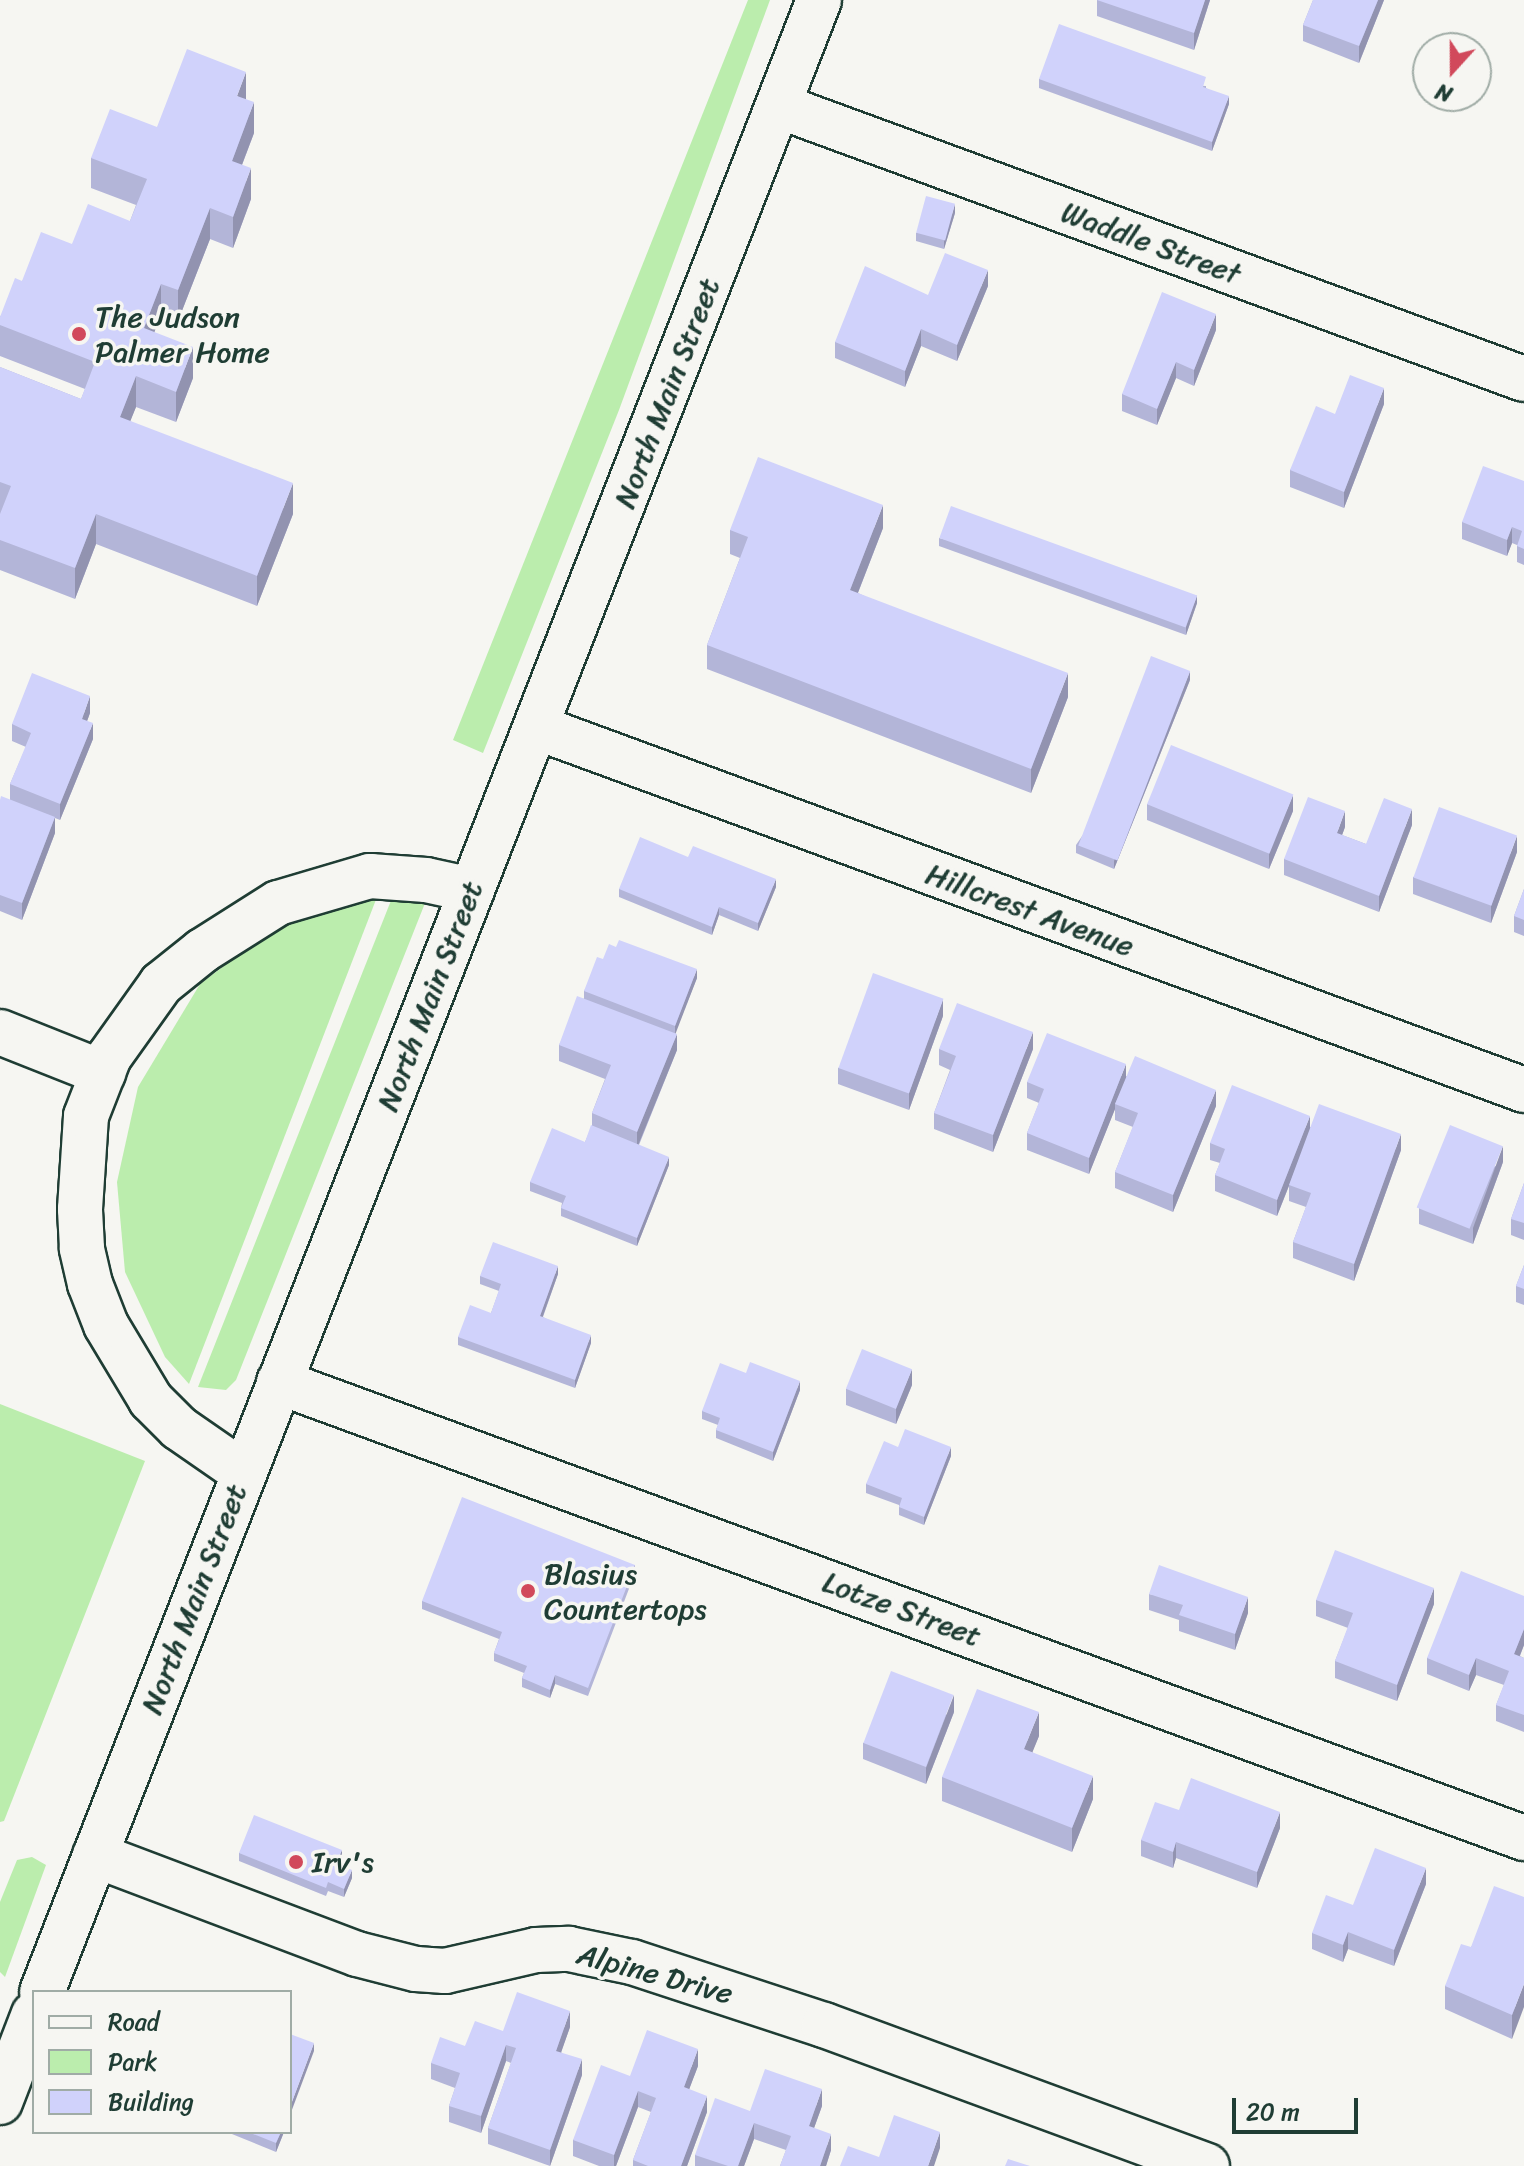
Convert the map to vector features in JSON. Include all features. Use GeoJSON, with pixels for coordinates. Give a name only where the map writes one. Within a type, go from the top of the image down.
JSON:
{"type":"FeatureCollection","features":[{"type":"Feature","properties":{"kind":"street","name":"North Main Street"},"geometry":{"type":"LineString","coordinates":[[43,1990],[819,0]]}},
{"type":"Feature","properties":{"kind":"street","name":"Waddle Street"},"geometry":{"type":"LineString","coordinates":[[779,106],[1524,379]]}},
{"type":"Feature","properties":{"kind":"street","name":"Hillcrest Avenue"},"geometry":{"type":"LineString","coordinates":[[536,727],[1524,1090]]}},
{"type":"Feature","properties":{"kind":"street"},"geometry":{"type":"LineString","coordinates":[[244,1473],[179,1428],[151,1400],[106,1325],[90,1284],[82,1248],[80,1209],[86,1116],[109,1057],[161,984],[202,951],[278,903],[370,876],[426,880],[472,890]]}},
{"type":"Feature","properties":{"kind":"street"},"geometry":{"type":"LineString","coordinates":[[0,1032],[103,1073]]}},
{"type":"Feature","properties":{"kind":"street","name":"Lotze Street"},"geometry":{"type":"LineString","coordinates":[[279,1382],[1524,1838]]}},
{"type":"Feature","properties":{"kind":"street","name":"Alpine Drive"},"geometry":{"type":"LineString","coordinates":[[95,1855],[357,1954],[416,1969],[445,1971],[536,1950],[569,1949],[632,1962],[824,2025],[1207,2166]]}},
{"type":"Feature","properties":{"kind":"street"},"geometry":{"type":"LineString","coordinates":[[0,2102],[32,2019]]}},
{"type":"Feature","properties":{"kind":"green space"},"geometry":{"type":"Polygon","coordinates":[[[748,0],[770,0],[619,410],[483,753],[453,740],[748,0]]]}},
{"type":"Feature","properties":{"kind":"green space"},"geometry":{"type":"Polygon","coordinates":[[[394,893],[429,893],[236,1380],[226,1390],[198,1387],[394,893]]]}},
{"type":"Feature","properties":{"kind":"green space"},"geometry":{"type":"Polygon","coordinates":[[[377,897],[189,1384],[165,1357],[125,1272],[117,1182],[138,1087],[200,984],[265,935],[320,912],[377,897]]]}},
{"type":"Feature","properties":{"kind":"green space"},"geometry":{"type":"Polygon","coordinates":[[[0,1404],[145,1461],[4,1821],[0,1822],[0,1404]]]}},
{"type":"Feature","properties":{"kind":"green space"},"geometry":{"type":"Polygon","coordinates":[[[32,1857],[46,1865],[5,1977],[0,1972],[0,1902],[17,1860],[32,1857]]]}},
{"type":"Feature","properties":{"kind":"building"},"geometry":{"type":"Polygon","coordinates":[[[1097,0],[1205,0],[1194,33],[1097,0]]]}},
{"type":"Feature","properties":{"kind":"building"},"geometry":{"type":"Polygon","coordinates":[[[1313,0],[1378,0],[1359,46],[1303,25],[1313,0]]]}},
{"type":"Feature","properties":{"kind":"building"},"geometry":{"type":"Polygon","coordinates":[[[1059,24],[1206,77],[1203,87],[1229,96],[1212,142],[1039,79],[1059,24]]]}},
{"type":"Feature","properties":{"kind":"building","name":"The Judson Palmer Home"},"geometry":{"type":"Polygon","coordinates":[[[187,49],[246,72],[237,96],[254,102],[232,161],[251,168],[233,217],[210,208],[178,290],[161,284],[144,328],[193,347],[176,392],[136,376],[120,417],[293,483],[257,576],[96,514],[75,568],[0,540],[0,514],[11,486],[0,482],[0,367],[81,399],[95,362],[0,325],[0,317],[15,278],[22,281],[41,232],[72,244],[88,204],[130,221],[147,179],[91,158],[110,109],[157,127],[187,49]]]}},
{"type":"Feature","properties":{"kind":"building"},"geometry":{"type":"Polygon","coordinates":[[[926,196],[955,204],[945,240],[916,233],[926,196]]]}},
{"type":"Feature","properties":{"kind":"building"},"geometry":{"type":"Polygon","coordinates":[[[945,253],[988,270],[957,345],[921,329],[905,371],[835,342],[865,266],[928,295],[945,253]]]}},
{"type":"Feature","properties":{"kind":"building"},"geometry":{"type":"Polygon","coordinates":[[[1162,292],[1216,314],[1194,370],[1176,362],[1157,409],[1122,394],[1162,292]]]}},
{"type":"Feature","properties":{"kind":"building"},"geometry":{"type":"Polygon","coordinates":[[[1350,375],[1384,388],[1344,492],[1290,470],[1316,406],[1335,414],[1350,375]]]}},
{"type":"Feature","properties":{"kind":"building"},"geometry":{"type":"Polygon","coordinates":[[[758,457],[883,505],[850,590],[1068,673],[1031,769],[707,645],[748,537],[730,530],[758,457]]]}},
{"type":"Feature","properties":{"kind":"building"},"geometry":{"type":"Polygon","coordinates":[[[1483,466],[1524,481],[1524,549],[1517,546],[1522,531],[1512,527],[1507,540],[1462,522],[1483,466]]]}},
{"type":"Feature","properties":{"kind":"building"},"geometry":{"type":"Polygon","coordinates":[[[951,506],[1197,596],[1186,628],[939,538],[951,506]]]}},
{"type":"Feature","properties":{"kind":"building"},"geometry":{"type":"Polygon","coordinates":[[[1151,656],[1190,671],[1117,861],[1078,846],[1151,656]]]}},
{"type":"Feature","properties":{"kind":"building"},"geometry":{"type":"Polygon","coordinates":[[[32,673],[90,696],[82,719],[93,723],[60,804],[10,784],[31,733],[12,724],[32,673]]]}},
{"type":"Feature","properties":{"kind":"building"},"geometry":{"type":"Polygon","coordinates":[[[1171,745],[1293,794],[1269,854],[1147,804],[1171,745]]]}},
{"type":"Feature","properties":{"kind":"building"},"geometry":{"type":"Polygon","coordinates":[[[1,796],[55,817],[22,903],[0,895],[1,796]]]}},
{"type":"Feature","properties":{"kind":"building"},"geometry":{"type":"Polygon","coordinates":[[[1308,797],[1345,811],[1337,833],[1366,844],[1384,798],[1412,809],[1379,896],[1284,859],[1308,797]]]}},
{"type":"Feature","properties":{"kind":"building"},"geometry":{"type":"Polygon","coordinates":[[[1439,807],[1517,835],[1491,906],[1413,877],[1439,807]]]}},
{"type":"Feature","properties":{"kind":"building"},"geometry":{"type":"Polygon","coordinates":[[[640,837],[688,857],[693,846],[776,879],[758,923],[719,907],[712,927],[619,889],[640,837]]]}},
{"type":"Feature","properties":{"kind":"building"},"geometry":{"type":"Polygon","coordinates":[[[1524,889],[1524,920],[1514,916],[1524,889]]]}},
{"type":"Feature","properties":{"kind":"building"},"geometry":{"type":"Polygon","coordinates":[[[619,940],[697,969],[675,1026],[584,991],[597,957],[603,959],[609,944],[616,947],[619,940]]]}},
{"type":"Feature","properties":{"kind":"building"},"geometry":{"type":"Polygon","coordinates":[[[873,973],[943,999],[909,1094],[838,1068],[873,973]]]}},
{"type":"Feature","properties":{"kind":"building"},"geometry":{"type":"Polygon","coordinates":[[[577,996],[677,1034],[637,1132],[592,1113],[611,1065],[559,1045],[577,996]]]}},
{"type":"Feature","properties":{"kind":"building"},"geometry":{"type":"Polygon","coordinates":[[[957,1003],[1033,1032],[993,1135],[934,1113],[956,1056],[939,1049],[957,1003]]]}},
{"type":"Feature","properties":{"kind":"building"},"geometry":{"type":"Polygon","coordinates":[[[1047,1033],[1126,1064],[1089,1158],[1027,1133],[1044,1089],[1027,1082],[1047,1033]]]}},
{"type":"Feature","properties":{"kind":"building"},"geometry":{"type":"Polygon","coordinates":[[[1135,1056],[1216,1090],[1173,1195],[1115,1172],[1138,1113],[1115,1104],[1135,1056]]]}},
{"type":"Feature","properties":{"kind":"building"},"geometry":{"type":"Polygon","coordinates":[[[1232,1085],[1310,1116],[1277,1200],[1215,1175],[1225,1149],[1210,1143],[1232,1085]]]}},
{"type":"Feature","properties":{"kind":"building"},"geometry":{"type":"Polygon","coordinates":[[[1319,1104],[1401,1134],[1354,1264],[1293,1242],[1311,1193],[1289,1185],[1319,1104]]]}},
{"type":"Feature","properties":{"kind":"building"},"geometry":{"type":"Polygon","coordinates":[[[591,1125],[669,1157],[637,1238],[561,1208],[566,1196],[530,1182],[552,1128],[585,1142],[591,1125]]]}},
{"type":"Feature","properties":{"kind":"building"},"geometry":{"type":"Polygon","coordinates":[[[1450,1125],[1503,1146],[1470,1229],[1417,1208],[1450,1125]]]}},
{"type":"Feature","properties":{"kind":"building"},"geometry":{"type":"Polygon","coordinates":[[[1524,1183],[1524,1223],[1511,1219],[1524,1183]]]}},
{"type":"Feature","properties":{"kind":"building"},"geometry":{"type":"Polygon","coordinates":[[[493,1242],[558,1266],[540,1316],[591,1335],[575,1380],[458,1337],[470,1305],[491,1313],[501,1284],[480,1276],[493,1242]]]}},
{"type":"Feature","properties":{"kind":"building"},"geometry":{"type":"Polygon","coordinates":[[[1524,1265],[1524,1289],[1516,1286],[1524,1265]]]}},
{"type":"Feature","properties":{"kind":"building"},"geometry":{"type":"Polygon","coordinates":[[[862,1349],[912,1369],[896,1409],[846,1389],[862,1349]]]}},
{"type":"Feature","properties":{"kind":"building"},"geometry":{"type":"Polygon","coordinates":[[[750,1362],[800,1381],[773,1452],[716,1430],[720,1418],[702,1411],[720,1363],[746,1373],[750,1362]]]}},
{"type":"Feature","properties":{"kind":"building"},"geometry":{"type":"Polygon","coordinates":[[[905,1429],[951,1447],[924,1517],[899,1507],[902,1498],[866,1484],[884,1441],[898,1447],[905,1429]]]}},
{"type":"Feature","properties":{"kind":"building","name":"Blasius Countertops"},"geometry":{"type":"Polygon","coordinates":[[[462,1497],[635,1565],[588,1688],[555,1675],[550,1690],[522,1678],[527,1666],[494,1653],[502,1632],[422,1601],[462,1497]]]}},
{"type":"Feature","properties":{"kind":"building"},"geometry":{"type":"Polygon","coordinates":[[[1335,1550],[1434,1588],[1397,1685],[1335,1661],[1353,1613],[1316,1600],[1335,1550]]]}},
{"type":"Feature","properties":{"kind":"building"},"geometry":{"type":"Polygon","coordinates":[[[1159,1565],[1248,1597],[1235,1634],[1179,1615],[1183,1605],[1149,1594],[1159,1565]]]}},
{"type":"Feature","properties":{"kind":"building"},"geometry":{"type":"Polygon","coordinates":[[[1461,1571],[1524,1596],[1524,1629],[1514,1654],[1524,1658],[1524,1715],[1496,1705],[1509,1671],[1476,1658],[1469,1675],[1427,1658],[1461,1571]]]}},
{"type":"Feature","properties":{"kind":"building"},"geometry":{"type":"Polygon","coordinates":[[[891,1671],[954,1695],[926,1767],[863,1743],[891,1671]]]}},
{"type":"Feature","properties":{"kind":"building"},"geometry":{"type":"Polygon","coordinates":[[[977,1689],[1039,1712],[1024,1749],[1093,1776],[1072,1828],[942,1777],[977,1689]]]}},
{"type":"Feature","properties":{"kind":"building"},"geometry":{"type":"Polygon","coordinates":[[[1191,1778],[1280,1812],[1257,1872],[1176,1842],[1173,1852],[1141,1840],[1155,1802],[1179,1810],[1191,1778]]]}},
{"type":"Feature","properties":{"kind":"building","name":"Irv's"},"geometry":{"type":"Polygon","coordinates":[[[254,1815],[342,1850],[336,1863],[352,1870],[344,1889],[328,1882],[326,1888],[239,1853],[254,1815]]]}},
{"type":"Feature","properties":{"kind":"building"},"geometry":{"type":"Polygon","coordinates":[[[1375,1848],[1426,1868],[1394,1950],[1348,1932],[1343,1945],[1312,1933],[1326,1895],[1353,1905],[1375,1848]]]}},
{"type":"Feature","properties":{"kind":"building"},"geometry":{"type":"Polygon","coordinates":[[[1494,1886],[1524,1897],[1524,1984],[1512,2015],[1445,1986],[1461,1944],[1471,1947],[1494,1886]]]}},
{"type":"Feature","properties":{"kind":"building"},"geometry":{"type":"Polygon","coordinates":[[[517,1992],[570,2011],[556,2051],[582,2059],[550,2150],[488,2128],[516,2048],[506,2045],[481,2116],[449,2106],[460,2073],[431,2063],[440,2037],[465,2046],[475,2021],[503,2031],[517,1992]]]}},
{"type":"Feature","properties":{"kind":"building"},"geometry":{"type":"Polygon","coordinates":[[[647,2030],[698,2049],[684,2087],[707,2096],[681,2166],[648,2166],[633,2160],[656,2098],[638,2091],[614,2155],[573,2140],[601,2065],[630,2076],[647,2030]]]}},
{"type":"Feature","properties":{"kind":"building"},"geometry":{"type":"Polygon","coordinates":[[[292,2035],[314,2043],[292,2102],[292,2035]]]}},
{"type":"Feature","properties":{"kind":"building"},"geometry":{"type":"Polygon","coordinates":[[[765,2069],[822,2089],[809,2126],[831,2134],[820,2166],[780,2166],[791,2136],[754,2123],[738,2166],[728,2166],[695,2155],[715,2098],[750,2111],[765,2069]]]}},
{"type":"Feature","properties":{"kind":"building"},"geometry":{"type":"Polygon","coordinates":[[[894,2115],[940,2132],[928,2166],[840,2166],[848,2146],[879,2157],[894,2115]]]}},
{"type":"Feature","properties":{"kind":"building"},"geometry":{"type":"Polygon","coordinates":[[[253,2134],[280,2134],[276,2143],[253,2134]]]}},
{"type":"Feature","properties":{"kind":"building"},"geometry":{"type":"Polygon","coordinates":[[[1008,2159],[1030,2166],[1005,2166],[1008,2159]]]}},
{"type":"Feature","properties":{"kind":"place","name":"The Judson Palmer Home"},"geometry":{"type":"Point","coordinates":[79,334]}},
{"type":"Feature","properties":{"kind":"place","name":"Blasius Countertops"},"geometry":{"type":"Point","coordinates":[528,1591]}},
{"type":"Feature","properties":{"kind":"place","name":"Irv's"},"geometry":{"type":"Point","coordinates":[296,1862]}}]}
